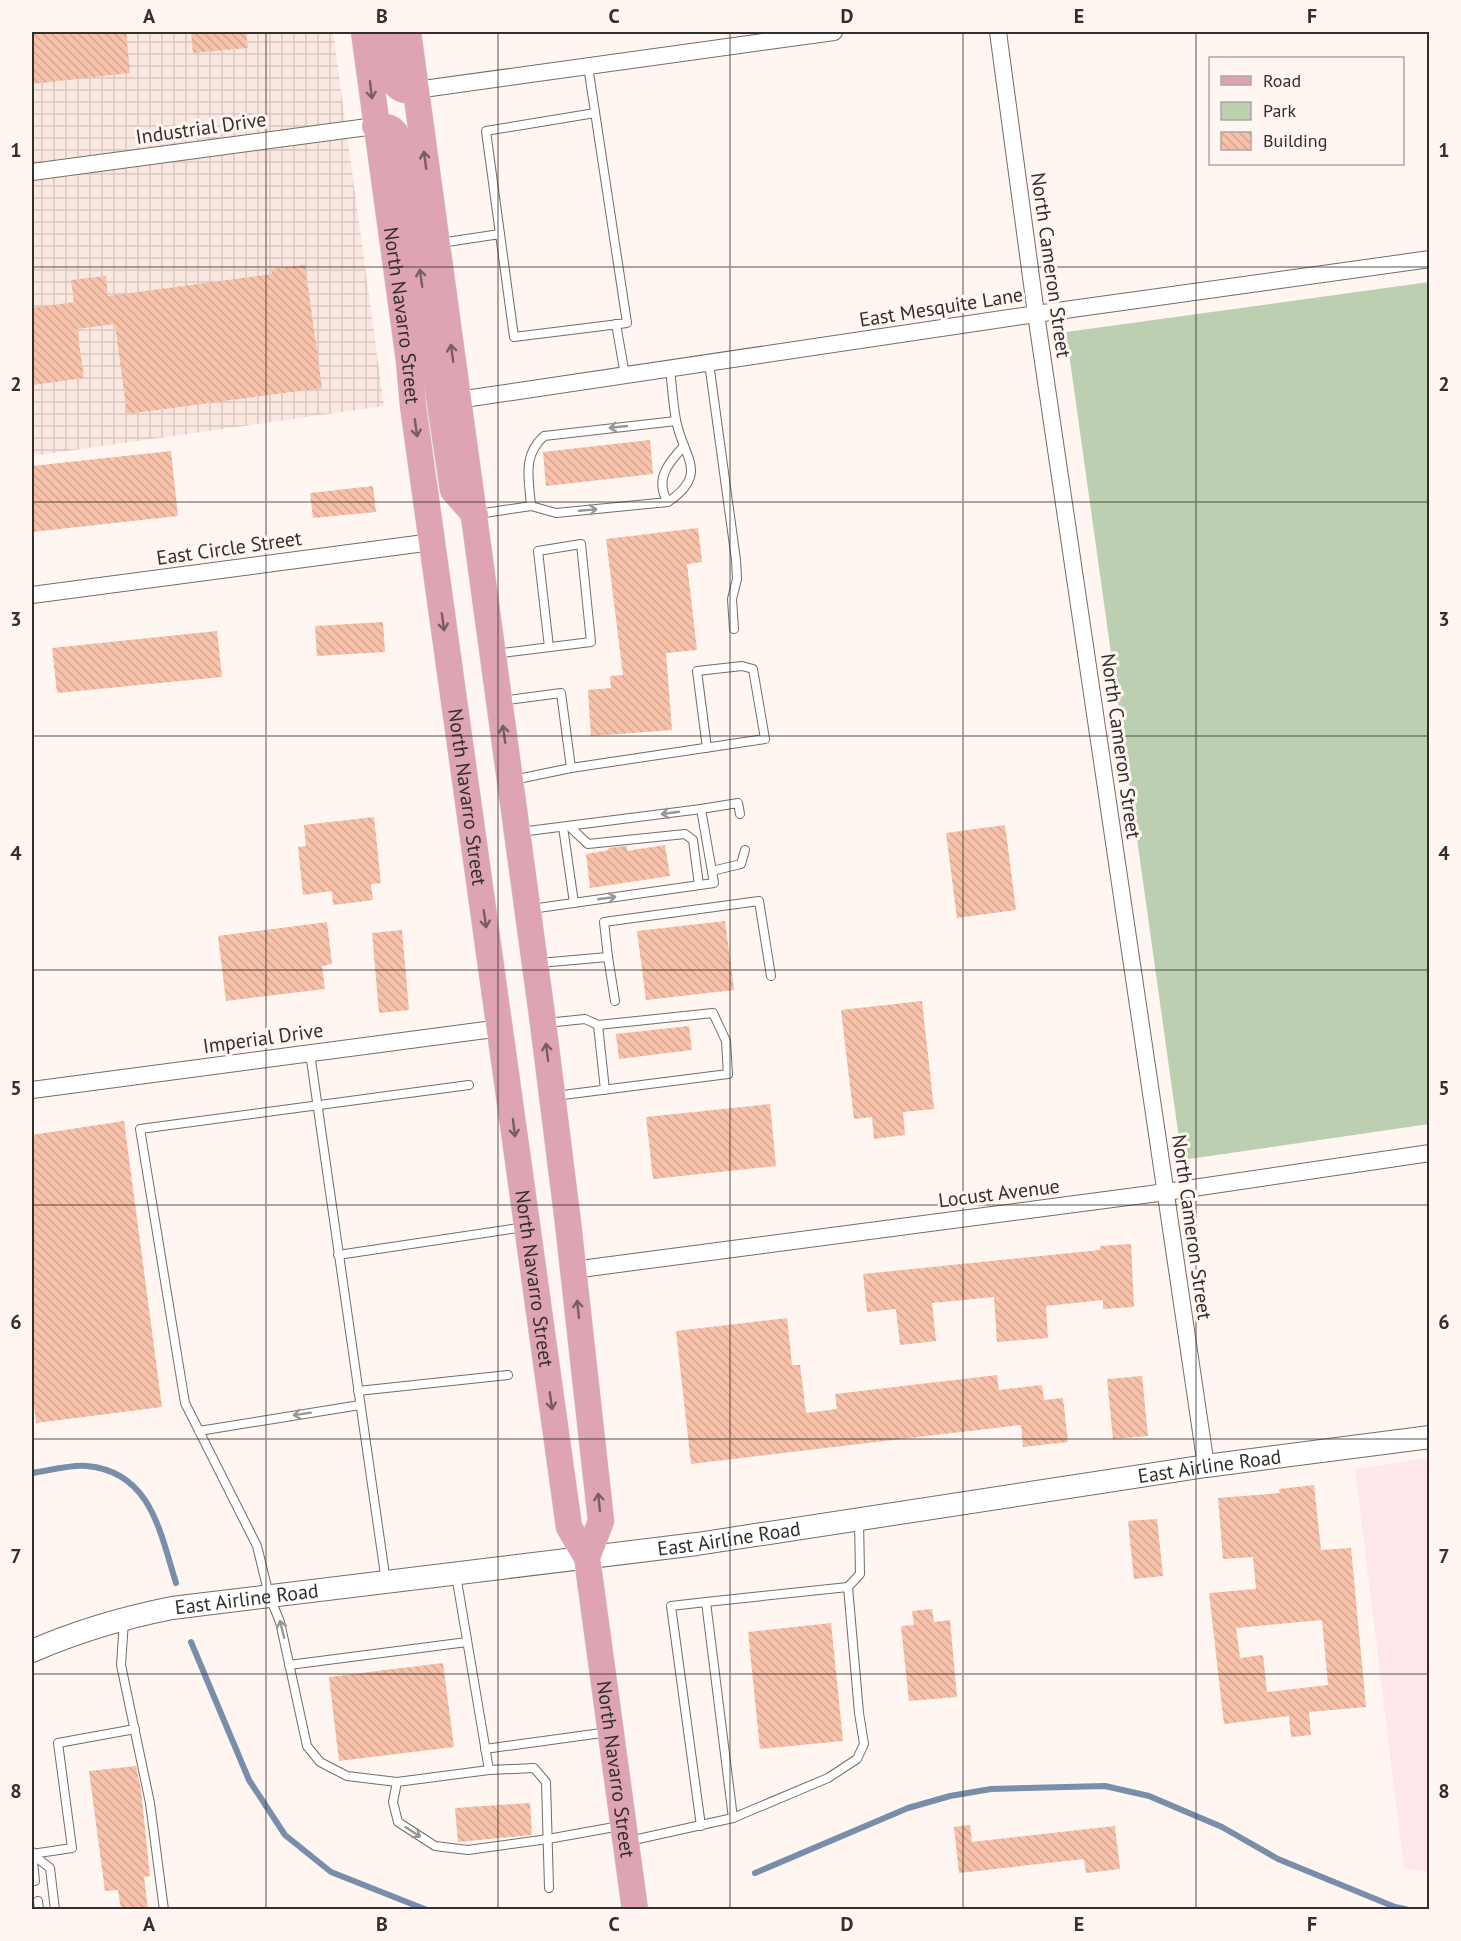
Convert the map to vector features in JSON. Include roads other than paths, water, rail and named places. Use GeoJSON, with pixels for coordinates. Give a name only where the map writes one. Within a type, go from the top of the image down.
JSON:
{"type":"FeatureCollection","features":[{"type":"Feature","properties":{"kind":"main road","name":"North Navarro Street"},"geometry":{"type":"LineString","coordinates":[[364,32],[375,126],[568,1527],[587,1558],[635,1910]]}},
{"type":"Feature","properties":{"kind":"main road"},"geometry":{"type":"LineString","coordinates":[[382,32],[393,83],[402,89],[416,90]]}},
{"type":"Feature","properties":{"kind":"main road","name":"North Navarro Street"},"geometry":{"type":"LineString","coordinates":[[408,32],[518,833],[573,1270],[601,1521],[587,1558]]}},
{"type":"Feature","properties":{"kind":"main road"},"geometry":{"type":"LineString","coordinates":[[375,126],[389,126],[396,131],[401,143],[453,490],[475,515]]}},
{"type":"Feature","properties":{"kind":"main road","name":"East Airline Road"},"geometry":{"type":"LineString","coordinates":[[32,1651],[64,1637],[124,1617],[172,1608],[697,1544],[1206,1466],[1430,1437]]}},
{"type":"Feature","properties":{"kind":"street"},"geometry":{"type":"LineString","coordinates":[[416,90],[834,32]]}},
{"type":"Feature","properties":{"kind":"street","name":"North Cameron Street"},"geometry":{"type":"LineString","coordinates":[[998,32],[1036,314],[1206,1466]]}},
{"type":"Feature","properties":{"kind":"street","name":"Industrial Drive"},"geometry":{"type":"LineString","coordinates":[[32,172],[375,126]]}},
{"type":"Feature","properties":{"kind":"street","name":"East Mesquite Lane"},"geometry":{"type":"LineString","coordinates":[[458,400],[1036,314],[1430,259]]}},
{"type":"Feature","properties":{"kind":"street","name":"East Circle Street"},"geometry":{"type":"LineString","coordinates":[[32,595],[432,542]]}},
{"type":"Feature","properties":{"kind":"street","name":"Imperial Drive"},"geometry":{"type":"LineString","coordinates":[[32,1090],[501,1028]]}},
{"type":"Feature","properties":{"kind":"street","name":"Locust Avenue"},"geometry":{"type":"LineString","coordinates":[[573,1270],[1166,1192],[1430,1153]]}},
{"type":"Feature","properties":{"kind":"lane"},"geometry":{"type":"LineString","coordinates":[[588,66],[627,322],[514,337],[486,131],[595,113]]}},
{"type":"Feature","properties":{"kind":"lane"},"geometry":{"type":"LineString","coordinates":[[437,244],[500,234]]}},
{"type":"Feature","properties":{"kind":"lane"},"geometry":{"type":"LineString","coordinates":[[616,324],[625,375]]}},
{"type":"Feature","properties":{"kind":"lane"},"geometry":{"type":"LineString","coordinates":[[709,363],[736,560],[737,579],[732,599],[734,630]]}},
{"type":"Feature","properties":{"kind":"lane"},"geometry":{"type":"LineString","coordinates":[[475,515],[531,506],[556,513],[668,502],[683,491],[692,473],[691,459],[676,421],[670,369]]}},
{"type":"Feature","properties":{"kind":"lane"},"geometry":{"type":"LineString","coordinates":[[531,506],[528,458],[535,445],[544,436],[676,421]]}},
{"type":"Feature","properties":{"kind":"lane"},"geometry":{"type":"LineString","coordinates":[[668,502],[662,493],[664,473],[684,446]]}},
{"type":"Feature","properties":{"kind":"lane"},"geometry":{"type":"LineString","coordinates":[[494,654],[591,642],[581,544],[538,551],[549,647]]}},
{"type":"Feature","properties":{"kind":"lane"},"geometry":{"type":"LineString","coordinates":[[511,781],[571,768],[707,748],[765,739],[753,669],[742,666],[697,671],[707,748]]}},
{"type":"Feature","properties":{"kind":"lane"},"geometry":{"type":"LineString","coordinates":[[500,701],[561,693],[571,768]]}},
{"type":"Feature","properties":{"kind":"lane"},"geometry":{"type":"LineString","coordinates":[[518,833],[738,803],[740,814]]}},
{"type":"Feature","properties":{"kind":"lane"},"geometry":{"type":"LineString","coordinates":[[528,909],[714,883],[701,808]]}},
{"type":"Feature","properties":{"kind":"lane"},"geometry":{"type":"LineString","coordinates":[[567,827],[588,844],[685,834],[693,840],[699,885]]}},
{"type":"Feature","properties":{"kind":"lane"},"geometry":{"type":"LineString","coordinates":[[567,827],[574,903]]}},
{"type":"Feature","properties":{"kind":"lane"},"geometry":{"type":"LineString","coordinates":[[712,871],[741,864],[745,850]]}},
{"type":"Feature","properties":{"kind":"lane"},"geometry":{"type":"LineString","coordinates":[[615,1001],[604,922],[759,901],[771,976]]}},
{"type":"Feature","properties":{"kind":"lane"},"geometry":{"type":"LineString","coordinates":[[535,963],[608,957]]}},
{"type":"Feature","properties":{"kind":"lane"},"geometry":{"type":"LineString","coordinates":[[543,1023],[585,1018],[598,1025],[713,1013],[726,1041],[728,1074],[552,1097]]}},
{"type":"Feature","properties":{"kind":"lane"},"geometry":{"type":"LineString","coordinates":[[598,1025],[605,1090]]}},
{"type":"Feature","properties":{"kind":"lane"},"geometry":{"type":"LineString","coordinates":[[310,1053],[386,1582]]}},
{"type":"Feature","properties":{"kind":"lane"},"geometry":{"type":"LineString","coordinates":[[469,1085],[140,1129],[185,1403],[257,1546],[269,1595],[280,1622],[307,1746],[320,1762],[347,1776],[397,1782],[489,1770],[534,1768],[546,1782],[549,1888]]}},
{"type":"Feature","properties":{"kind":"lane"},"geometry":{"type":"LineString","coordinates":[[338,1255],[526,1227]]}},
{"type":"Feature","properties":{"kind":"lane"},"geometry":{"type":"LineString","coordinates":[[358,1391],[508,1375]]}},
{"type":"Feature","properties":{"kind":"lane"},"geometry":{"type":"LineString","coordinates":[[199,1431],[360,1405]]}},
{"type":"Feature","properties":{"kind":"lane"},"geometry":{"type":"LineString","coordinates":[[701,1826],[671,1606],[848,1587],[860,1574],[858,1520]]}},
{"type":"Feature","properties":{"kind":"lane"},"geometry":{"type":"LineString","coordinates":[[456,1574],[489,1770]]}},
{"type":"Feature","properties":{"kind":"lane"},"geometry":{"type":"LineString","coordinates":[[397,1782],[393,1802],[398,1822],[435,1846],[468,1850],[548,1839],[701,1826],[734,1818],[828,1778],[858,1759],[864,1744],[859,1713],[848,1587]]}},
{"type":"Feature","properties":{"kind":"lane"},"geometry":{"type":"LineString","coordinates":[[706,1602],[734,1818]]}},
{"type":"Feature","properties":{"kind":"lane"},"geometry":{"type":"LineString","coordinates":[[124,1617],[121,1665],[150,1803],[164,1910]]}},
{"type":"Feature","properties":{"kind":"lane"},"geometry":{"type":"LineString","coordinates":[[289,1665],[467,1642]]}},
{"type":"Feature","properties":{"kind":"lane"},"geometry":{"type":"LineString","coordinates":[[32,1853],[72,1848],[58,1743],[135,1729]]}},
{"type":"Feature","properties":{"kind":"lane"},"geometry":{"type":"LineString","coordinates":[[485,1749],[610,1732]]}},
{"type":"Feature","properties":{"kind":"lane"},"geometry":{"type":"LineString","coordinates":[[32,1853],[35,1881]]}},
{"type":"Feature","properties":{"kind":"lane"},"geometry":{"type":"LineString","coordinates":[[32,1853],[50,1868],[55,1910]]}},
{"type":"Feature","properties":{"kind":"waterway"},"geometry":{"type":"LineString","coordinates":[[32,1473],[87,1466],[109,1471],[126,1480],[139,1492],[150,1508],[158,1525],[176,1583]]}},
{"type":"Feature","properties":{"kind":"waterway"},"geometry":{"type":"LineString","coordinates":[[191,1642],[249,1780],[285,1835],[331,1872],[427,1910]]}},
{"type":"Feature","properties":{"kind":"waterway"},"geometry":{"type":"LineString","coordinates":[[755,1873],[908,1808],[950,1796],[991,1789],[1105,1786],[1149,1796],[1222,1827],[1278,1859],[1395,1907],[1409,1910]]}}]}
